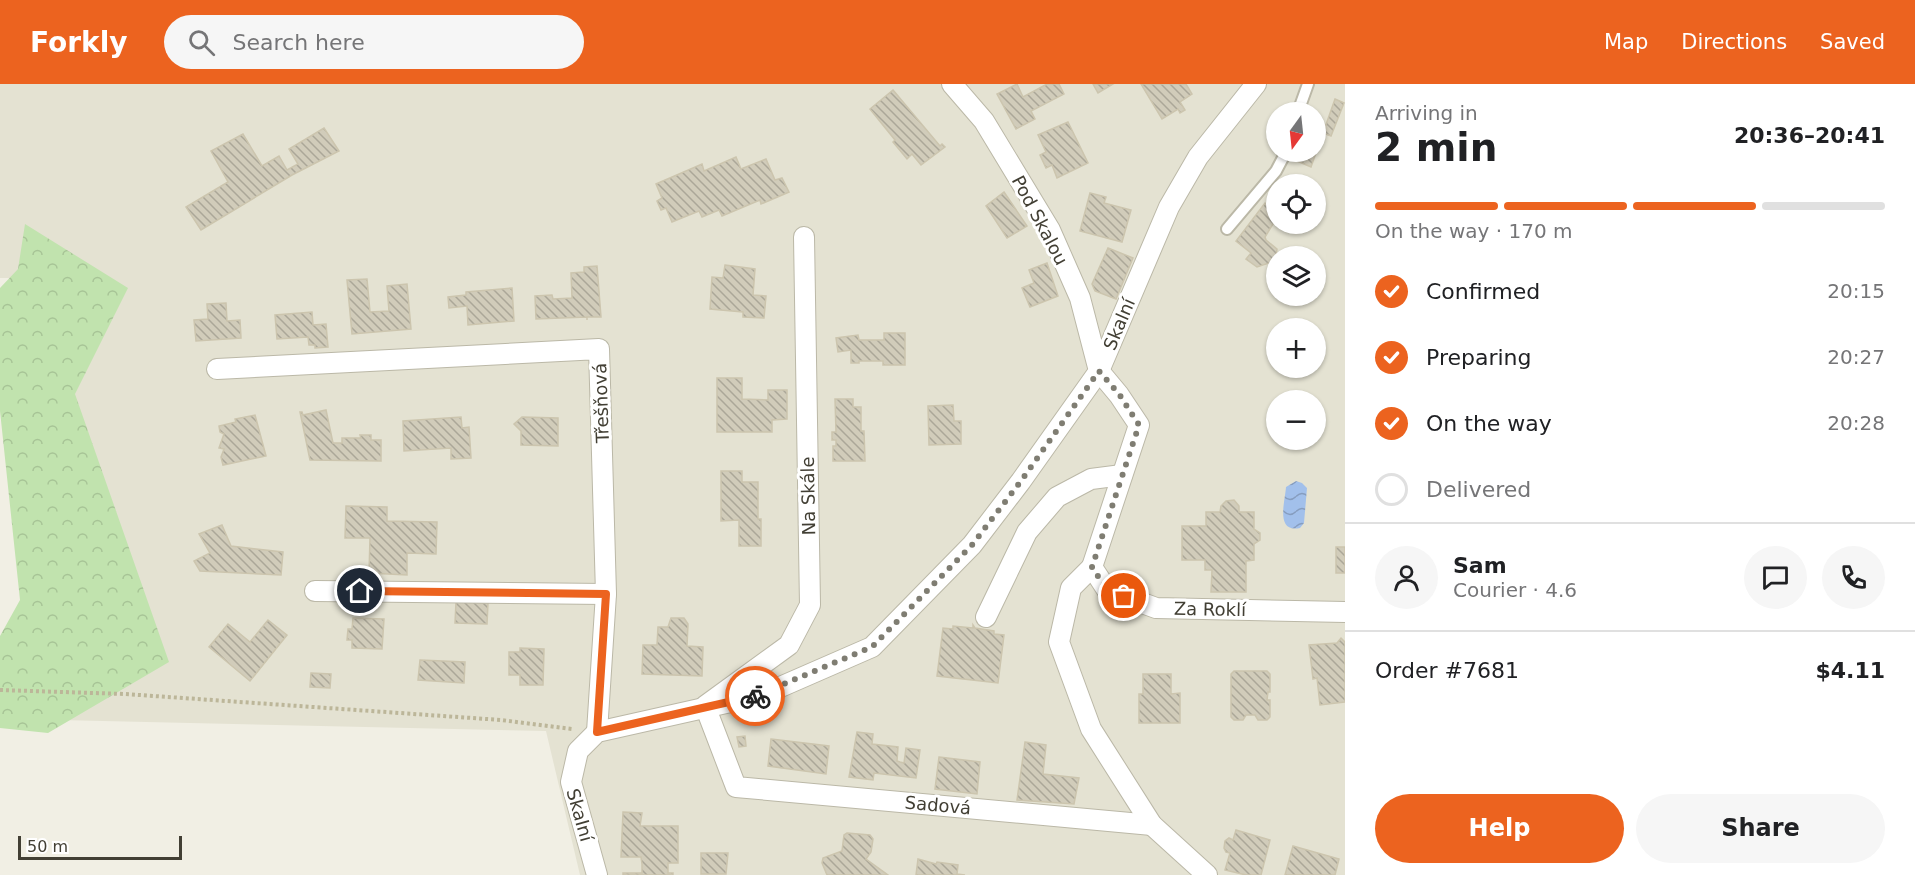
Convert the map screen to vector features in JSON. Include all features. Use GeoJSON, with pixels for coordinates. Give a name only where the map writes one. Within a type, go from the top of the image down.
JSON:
{"type":"FeatureCollection","features":[{"type":"Feature","properties":{"kind":"street","name":"Pod Skalou"},"geometry":{"type":"LineString","coordinates":[[952,84],[984,121],[1050,230],[1080,298],[1099,371]]}},
{"type":"Feature","properties":{"kind":"street","name":"Skalní"},"geometry":{"type":"LineString","coordinates":[[597,875],[571,782],[578,751],[597,732],[762,695],[872,647],[972,545],[1021,481],[1099,371],[1169,207],[1198,157],[1256,84]]}},
{"type":"Feature","properties":{"kind":"street","name":"Na Skále"},"geometry":{"type":"LineString","coordinates":[[705,706],[789,645],[810,605],[804,237]]}},
{"type":"Feature","properties":{"kind":"street","name":"Třešňová"},"geometry":{"type":"LineString","coordinates":[[217,369],[599,349],[606,594],[597,732]]}},
{"type":"Feature","properties":{"kind":"street"},"geometry":{"type":"LineString","coordinates":[[1099,371],[1119,394],[1139,425],[1092,567],[1071,588],[1059,642],[1090,729],[1152,825],[1207,875]]}},
{"type":"Feature","properties":{"kind":"street"},"geometry":{"type":"LineString","coordinates":[[986,617],[1027,532],[1057,497],[1091,479],[1122,475]]}},
{"type":"Feature","properties":{"kind":"street","name":"Za Roklí"},"geometry":{"type":"LineString","coordinates":[[1092,567],[1107,590],[1156,608],[1345,612]]}},
{"type":"Feature","properties":{"kind":"street"},"geometry":{"type":"LineString","coordinates":[[315,591],[606,594]]}},
{"type":"Feature","properties":{"kind":"street","name":"Sadová"},"geometry":{"type":"LineString","coordinates":[[705,706],[736,787],[1152,825]]}},
{"type":"Feature","properties":{"kind":"lane"},"geometry":{"type":"LineString","coordinates":[[1302,102],[1308,84]]}},
{"type":"Feature","properties":{"kind":"lane"},"geometry":{"type":"LineString","coordinates":[[1227,229],[1276,171],[1281,162]]}},
{"type":"Feature","properties":{"kind":"path"},"geometry":{"type":"LineString","coordinates":[[0,690],[125,694],[489,719],[597,732]]}},
{"type":"Feature","properties":{"kind":"shaded area"},"geometry":{"type":"Polygon","coordinates":[[[0,84],[1345,84],[1345,875],[580,875],[546,731],[15,719],[64,278],[0,278],[0,84]]]}},
{"type":"Feature","properties":{"kind":"green space"},"geometry":{"type":"Polygon","coordinates":[[[25,224],[128,288],[75,394],[169,662],[48,733],[0,728],[0,636],[20,600],[0,411],[0,288],[18,269],[25,224]]]}},
{"type":"Feature","properties":{"kind":"water"},"geometry":{"type":"Polygon","coordinates":[[[1296,481],[1307,488],[1304,523],[1300,528],[1292,528],[1284,521],[1283,508],[1286,487],[1296,481]]]}},
{"type":"Feature","properties":{"kind":"building"},"geometry":{"type":"Polygon","coordinates":[[[1017,84],[1023,97],[1047,84],[1059,84],[1064,94],[1031,111],[1035,119],[1016,129],[997,94],[1017,84]]]}},
{"type":"Feature","properties":{"kind":"building"},"geometry":{"type":"Polygon","coordinates":[[[1093,84],[1113,84],[1098,93],[1093,84]]]}},
{"type":"Feature","properties":{"kind":"building"},"geometry":{"type":"Polygon","coordinates":[[[1141,84],[1186,84],[1192,94],[1180,102],[1185,110],[1180,113],[1178,109],[1162,119],[1141,84]]]}},
{"type":"Feature","properties":{"kind":"building"},"geometry":{"type":"Polygon","coordinates":[[[893,90],[940,146],[942,144],[945,147],[921,165],[912,154],[907,159],[870,109],[893,90]]]}},
{"type":"Feature","properties":{"kind":"building"},"geometry":{"type":"Polygon","coordinates":[[[1335,99],[1344,103],[1331,136],[1326,134],[1326,124],[1335,99]]]}},
{"type":"Feature","properties":{"kind":"building"},"geometry":{"type":"Polygon","coordinates":[[[1068,122],[1088,163],[1057,178],[1052,165],[1046,168],[1040,155],[1046,152],[1038,135],[1068,122]]]}},
{"type":"Feature","properties":{"kind":"building"},"geometry":{"type":"Polygon","coordinates":[[[324,128],[339,151],[292,175],[201,230],[186,207],[228,182],[211,151],[243,134],[262,166],[279,156],[287,170],[298,164],[289,149],[324,128]]]}},
{"type":"Feature","properties":{"kind":"building"},"geometry":{"type":"Polygon","coordinates":[[[736,157],[741,169],[766,159],[775,180],[782,178],[789,192],[761,204],[760,200],[722,216],[719,210],[702,217],[699,211],[672,222],[666,208],[661,210],[657,201],[662,198],[656,184],[702,164],[704,171],[736,157]]]}},
{"type":"Feature","properties":{"kind":"building"},"geometry":{"type":"Polygon","coordinates":[[[1299,162],[1313,162],[1311,167],[1299,162]]]}},
{"type":"Feature","properties":{"kind":"building"},"geometry":{"type":"Polygon","coordinates":[[[1004,192],[1027,226],[1007,238],[986,206],[1004,192]]]}},
{"type":"Feature","properties":{"kind":"building"},"geometry":{"type":"Polygon","coordinates":[[[1090,193],[1106,197],[1104,203],[1131,210],[1122,242],[1080,231],[1090,193]]]}},
{"type":"Feature","properties":{"kind":"building"},"geometry":{"type":"Polygon","coordinates":[[[1265,203],[1267,234],[1265,237],[1273,246],[1266,246],[1266,264],[1257,267],[1246,259],[1251,253],[1236,241],[1265,203]]]}},
{"type":"Feature","properties":{"kind":"building"},"geometry":{"type":"Polygon","coordinates":[[[1108,248],[1133,258],[1116,299],[1095,291],[1092,284],[1108,248]]]}},
{"type":"Feature","properties":{"kind":"building"},"geometry":{"type":"Polygon","coordinates":[[[1047,263],[1058,296],[1030,307],[1022,288],[1034,283],[1029,270],[1047,263]]]}},
{"type":"Feature","properties":{"kind":"building"},"geometry":{"type":"Polygon","coordinates":[[[725,265],[755,269],[753,295],[766,296],[764,318],[743,317],[743,312],[710,309],[712,277],[723,278],[725,265]]]}},
{"type":"Feature","properties":{"kind":"building"},"geometry":{"type":"Polygon","coordinates":[[[597,266],[601,317],[536,319],[535,296],[552,295],[553,299],[572,298],[571,273],[584,272],[584,267],[597,266]]]}},
{"type":"Feature","properties":{"kind":"building"},"geometry":{"type":"Polygon","coordinates":[[[367,279],[370,312],[389,311],[387,286],[407,284],[411,329],[352,334],[347,280],[367,279]]]}},
{"type":"Feature","properties":{"kind":"building"},"geometry":{"type":"Polygon","coordinates":[[[512,288],[514,321],[468,325],[467,306],[449,308],[448,297],[466,295],[466,292],[512,288]]]}},
{"type":"Feature","properties":{"kind":"building"},"geometry":{"type":"Polygon","coordinates":[[[226,303],[227,321],[240,320],[241,338],[196,341],[194,320],[208,319],[207,304],[226,303]]]}},
{"type":"Feature","properties":{"kind":"building"},"geometry":{"type":"Polygon","coordinates":[[[312,312],[313,325],[326,324],[328,347],[315,348],[315,345],[309,345],[308,337],[277,339],[275,315],[312,312]]]}},
{"type":"Feature","properties":{"kind":"building"},"geometry":{"type":"Polygon","coordinates":[[[884,333],[905,333],[905,365],[883,365],[883,361],[851,363],[851,350],[838,352],[836,338],[858,335],[859,340],[884,340],[884,333]]]}},
{"type":"Feature","properties":{"kind":"building"},"geometry":{"type":"Polygon","coordinates":[[[717,378],[742,378],[742,399],[768,400],[768,390],[787,390],[787,419],[772,420],[772,432],[717,432],[717,378]]]}},
{"type":"Feature","properties":{"kind":"building"},"geometry":{"type":"Polygon","coordinates":[[[835,399],[853,399],[853,407],[861,407],[865,461],[833,461],[833,446],[836,446],[836,440],[832,440],[832,432],[836,432],[835,399]]]}},
{"type":"Feature","properties":{"kind":"building"},"geometry":{"type":"Polygon","coordinates":[[[953,405],[954,421],[961,421],[961,444],[929,445],[928,406],[953,405]]]}},
{"type":"Feature","properties":{"kind":"building"},"geometry":{"type":"Polygon","coordinates":[[[326,410],[333,443],[342,443],[342,438],[361,438],[360,435],[371,435],[371,440],[381,440],[381,461],[310,460],[300,412],[303,415],[326,410]]]}},
{"type":"Feature","properties":{"kind":"building"},"geometry":{"type":"Polygon","coordinates":[[[255,415],[266,456],[223,465],[221,457],[224,449],[219,448],[224,434],[220,432],[219,426],[236,422],[235,419],[255,415]]]}},
{"type":"Feature","properties":{"kind":"building"},"geometry":{"type":"Polygon","coordinates":[[[461,417],[462,428],[469,427],[471,458],[451,459],[451,448],[404,451],[403,421],[461,417]]]}},
{"type":"Feature","properties":{"kind":"building"},"geometry":{"type":"Polygon","coordinates":[[[522,417],[558,418],[558,446],[521,445],[521,431],[514,424],[522,417]]]}},
{"type":"Feature","properties":{"kind":"building"},"geometry":{"type":"Polygon","coordinates":[[[721,471],[742,471],[742,482],[758,482],[761,546],[739,546],[739,520],[721,521],[721,471]]]}},
{"type":"Feature","properties":{"kind":"building"},"geometry":{"type":"Polygon","coordinates":[[[1234,500],[1239,506],[1239,512],[1254,512],[1254,529],[1260,533],[1260,540],[1254,544],[1254,560],[1246,561],[1246,592],[1211,592],[1212,570],[1205,570],[1205,560],[1182,560],[1182,526],[1206,526],[1206,512],[1220,512],[1221,506],[1226,501],[1234,500]]]}},
{"type":"Feature","properties":{"kind":"building"},"geometry":{"type":"Polygon","coordinates":[[[346,506],[387,507],[387,521],[437,522],[436,554],[407,553],[407,575],[369,573],[370,538],[345,538],[346,506]]]}},
{"type":"Feature","properties":{"kind":"building"},"geometry":{"type":"Polygon","coordinates":[[[222,525],[231,546],[283,552],[281,575],[200,571],[194,561],[210,553],[199,534],[222,525]]]}},
{"type":"Feature","properties":{"kind":"building"},"geometry":{"type":"Polygon","coordinates":[[[1336,547],[1345,547],[1345,573],[1336,573],[1336,547]]]}},
{"type":"Feature","properties":{"kind":"building"},"geometry":{"type":"Polygon","coordinates":[[[456,602],[488,603],[487,624],[455,623],[456,602]]]}},
{"type":"Feature","properties":{"kind":"building"},"geometry":{"type":"Polygon","coordinates":[[[353,618],[384,619],[382,649],[352,648],[352,640],[347,640],[348,629],[352,629],[353,618]]]}},
{"type":"Feature","properties":{"kind":"building"},"geometry":{"type":"Polygon","coordinates":[[[671,618],[684,618],[688,624],[687,646],[703,647],[702,676],[642,674],[643,645],[657,645],[658,627],[668,627],[671,618]]]}},
{"type":"Feature","properties":{"kind":"building"},"geometry":{"type":"Polygon","coordinates":[[[268,620],[287,635],[250,681],[209,647],[228,624],[250,642],[268,620]]]}},
{"type":"Feature","properties":{"kind":"building"},"geometry":{"type":"Polygon","coordinates":[[[973,625],[975,628],[1004,635],[998,683],[937,676],[943,628],[953,629],[953,626],[973,628],[973,625]]]}},
{"type":"Feature","properties":{"kind":"building"},"geometry":{"type":"Polygon","coordinates":[[[1341,638],[1345,642],[1345,702],[1320,705],[1317,678],[1313,679],[1309,645],[1337,643],[1341,638]]]}},
{"type":"Feature","properties":{"kind":"building"},"geometry":{"type":"Polygon","coordinates":[[[520,648],[544,649],[543,685],[520,685],[520,675],[509,675],[509,652],[520,652],[520,648]]]}},
{"type":"Feature","properties":{"kind":"building"},"geometry":{"type":"Polygon","coordinates":[[[420,660],[465,662],[464,683],[418,680],[420,660]]]}},
{"type":"Feature","properties":{"kind":"building"},"geometry":{"type":"Polygon","coordinates":[[[1234,671],[1267,671],[1270,674],[1270,692],[1268,692],[1267,700],[1270,700],[1270,717],[1267,720],[1258,720],[1255,715],[1246,715],[1243,720],[1234,720],[1231,717],[1231,674],[1234,671]]]}},
{"type":"Feature","properties":{"kind":"building"},"geometry":{"type":"Polygon","coordinates":[[[311,673],[331,674],[330,688],[310,687],[311,673]]]}},
{"type":"Feature","properties":{"kind":"building"},"geometry":{"type":"Polygon","coordinates":[[[1143,674],[1171,674],[1171,694],[1180,693],[1180,723],[1139,723],[1139,694],[1143,694],[1143,674]]]}},
{"type":"Feature","properties":{"kind":"building"},"geometry":{"type":"Polygon","coordinates":[[[857,732],[873,734],[872,744],[898,747],[897,761],[900,762],[904,763],[906,748],[920,750],[916,778],[874,773],[873,780],[849,777],[857,732]]]}},
{"type":"Feature","properties":{"kind":"building"},"geometry":{"type":"Polygon","coordinates":[[[745,736],[746,746],[739,747],[737,737],[745,736]]]}},
{"type":"Feature","properties":{"kind":"building"},"geometry":{"type":"Polygon","coordinates":[[[771,739],[829,746],[826,774],[768,766],[771,739]]]}},
{"type":"Feature","properties":{"kind":"building"},"geometry":{"type":"Polygon","coordinates":[[[1025,742],[1046,745],[1043,774],[1079,778],[1074,804],[1017,800],[1025,742]]]}},
{"type":"Feature","properties":{"kind":"building"},"geometry":{"type":"Polygon","coordinates":[[[939,757],[980,762],[977,794],[935,789],[939,757]]]}},
{"type":"Feature","properties":{"kind":"building"},"geometry":{"type":"Polygon","coordinates":[[[623,812],[642,813],[640,826],[678,826],[678,863],[668,863],[668,873],[673,873],[673,875],[623,875],[623,873],[642,873],[642,864],[641,857],[621,857],[623,812]]]}},
{"type":"Feature","properties":{"kind":"building"},"geometry":{"type":"Polygon","coordinates":[[[1236,830],[1270,840],[1261,875],[1246,875],[1225,870],[1230,853],[1224,848],[1225,841],[1229,838],[1233,840],[1236,830]]]}},
{"type":"Feature","properties":{"kind":"building"},"geometry":{"type":"Polygon","coordinates":[[[847,833],[870,835],[873,839],[871,852],[866,859],[888,875],[827,875],[822,863],[823,858],[842,851],[844,835],[847,833]]]}},
{"type":"Feature","properties":{"kind":"building"},"geometry":{"type":"Polygon","coordinates":[[[1293,846],[1339,859],[1335,875],[1285,875],[1293,846]]]}},
{"type":"Feature","properties":{"kind":"building"},"geometry":{"type":"Polygon","coordinates":[[[701,853],[728,853],[726,874],[701,874],[701,853]]]}},
{"type":"Feature","properties":{"kind":"building"},"geometry":{"type":"Polygon","coordinates":[[[918,859],[936,864],[937,862],[958,865],[957,874],[965,875],[916,875],[918,859]]]}},
{"type":"Feature","properties":{"kind":"way so far"},"geometry":{"type":"LineString","coordinates":[[755,696],[872,647],[972,545],[1021,481],[1099,371],[1119,394],[1139,425],[1092,567],[1107,590],[1124,596]]}},
{"type":"Feature","properties":{"kind":"route"},"geometry":{"type":"LineString","coordinates":[[360,591],[606,594],[597,732],[755,696]]}}]}
